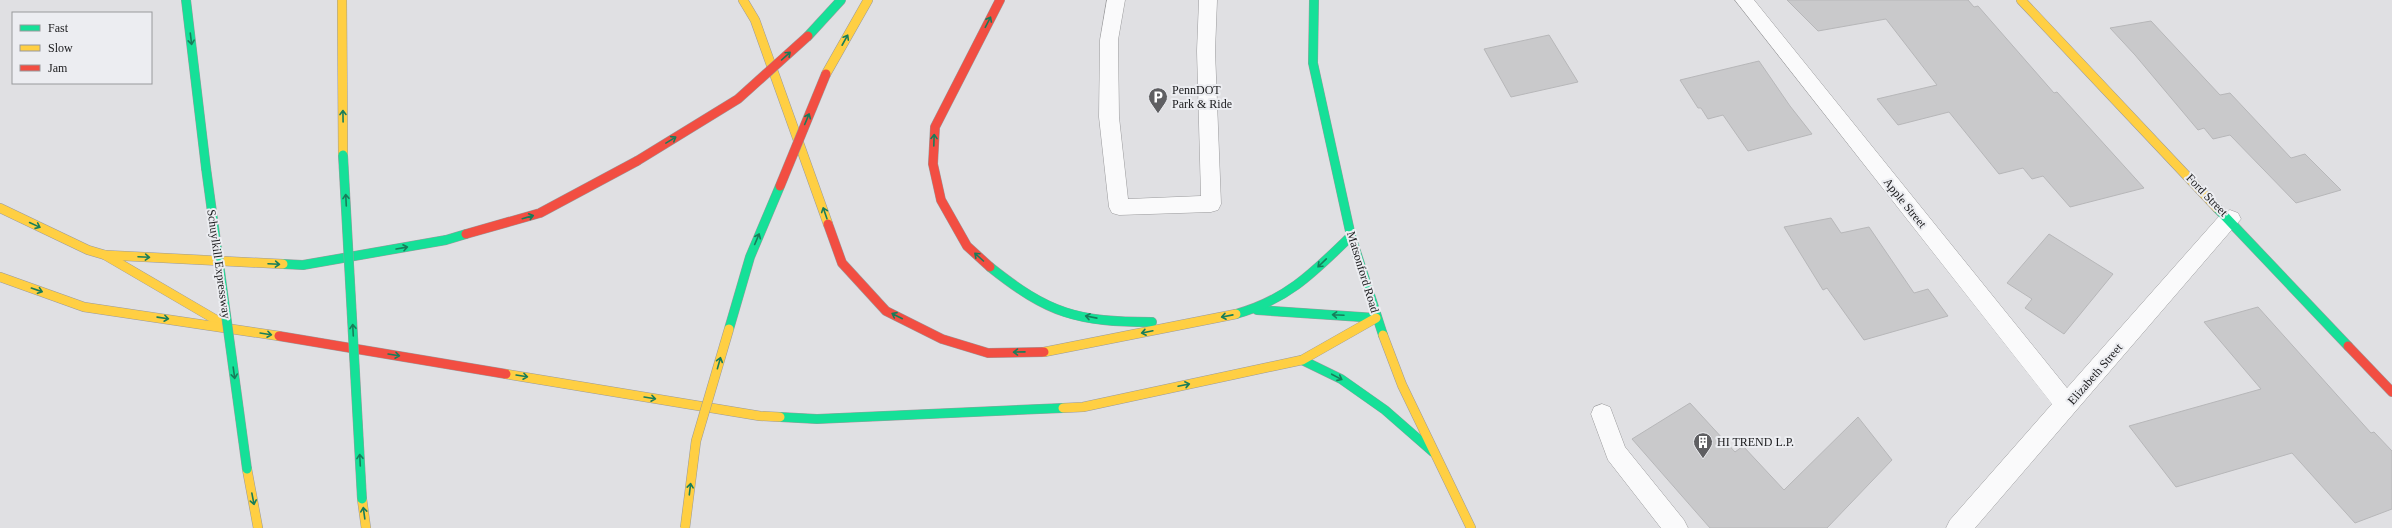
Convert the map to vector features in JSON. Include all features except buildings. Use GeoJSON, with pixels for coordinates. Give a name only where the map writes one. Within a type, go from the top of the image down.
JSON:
{"type":"FeatureCollection","features":[{"type":"Feature","properties":{"kind":"main road","name":"Schuylkill Expressway"},"geometry":{"type":"LineString","coordinates":[[186,0],[206,168],[247,469],[258,528]]}},
{"type":"Feature","properties":{"kind":"main road"},"geometry":{"type":"LineString","coordinates":[[342,0],[343,155],[362,499],[366,528]]}},
{"type":"Feature","properties":{"kind":"main road"},"geometry":{"type":"LineString","coordinates":[[743,0],[755,20],[842,263],[886,311],[942,339],[988,353],[1051,352],[1256,310],[1292,292],[1351,236]]}},
{"type":"Feature","properties":{"kind":"main road"},"geometry":{"type":"LineString","coordinates":[[0,208],[88,250],[105,255],[303,265],[446,240],[540,213],[637,161],[738,99],[808,36],[841,0]]}},
{"type":"Feature","properties":{"kind":"main road"},"geometry":{"type":"LineString","coordinates":[[685,528],[696,441],[750,257],[826,74],[868,0]]}},
{"type":"Feature","properties":{"kind":"main road"},"geometry":{"type":"LineString","coordinates":[[1000,0],[934,127],[933,164],[941,200],[967,246],[1006,281],[1057,311],[1113,322],[1199,322]]}},
{"type":"Feature","properties":{"kind":"main road","name":"Matsonford Road"},"geometry":{"type":"LineString","coordinates":[[1314,0],[1313,63],[1351,236],[1376,318],[1402,385],[1471,528]]}},
{"type":"Feature","properties":{"kind":"main road","name":"Ford Street"},"geometry":{"type":"LineString","coordinates":[[2020,0],[2230,219],[2392,392]]}},
{"type":"Feature","properties":{"kind":"main road"},"geometry":{"type":"LineString","coordinates":[[105,255],[227,327]]}},
{"type":"Feature","properties":{"kind":"main road"},"geometry":{"type":"LineString","coordinates":[[0,277],[84,307],[227,327],[760,416],[817,419],[1083,407],[1302,360],[1376,318]]}},
{"type":"Feature","properties":{"kind":"main road"},"geometry":{"type":"LineString","coordinates":[[1256,310],[1376,318]]}},
{"type":"Feature","properties":{"kind":"main road"},"geometry":{"type":"LineString","coordinates":[[1302,360],[1341,379],[1385,410],[1433,452]]}},
{"type":"Feature","properties":{"kind":"street","name":"Apple Street"},"geometry":{"type":"LineString","coordinates":[[1744,0],[2067,405]]}},
{"type":"Feature","properties":{"kind":"street","name":"Elizabeth Street"},"geometry":{"type":"LineString","coordinates":[[1959,528],[2230,219]]}},
{"type":"Feature","properties":{"kind":"lane"},"geometry":{"type":"LineString","coordinates":[[1116,0],[1109,40],[1109,117],[1119,207],[1211,204],[1206,51],[1208,0]]}},
{"type":"Feature","properties":{"kind":"lane"},"geometry":{"type":"LineString","coordinates":[[1602,414],[1616,453],[1676,528]]}},
{"type":"Feature","properties":{"kind":"traffic: fast"},"geometry":{"type":"LineString","coordinates":[[186,0],[206,168]]}},
{"type":"Feature","properties":{"kind":"traffic: fast"},"geometry":{"type":"LineString","coordinates":[[808,36],[841,0]]}},
{"type":"Feature","properties":{"kind":"traffic: fast"},"geometry":{"type":"LineString","coordinates":[[1314,0],[1313,63],[1351,236],[1383,335]]}},
{"type":"Feature","properties":{"kind":"traffic: fast"},"geometry":{"type":"LineString","coordinates":[[343,155],[362,499]]}},
{"type":"Feature","properties":{"kind":"traffic: fast"},"geometry":{"type":"LineString","coordinates":[[206,168],[247,469]]}},
{"type":"Feature","properties":{"kind":"traffic: fast"},"geometry":{"type":"LineString","coordinates":[[729,329],[750,257],[780,186]]}},
{"type":"Feature","properties":{"kind":"traffic: fast"},"geometry":{"type":"LineString","coordinates":[[2217,208],[2348,346]]}},
{"type":"Feature","properties":{"kind":"traffic: fast"},"geometry":{"type":"LineString","coordinates":[[283,264],[303,265],[446,240],[466,234]]}},
{"type":"Feature","properties":{"kind":"traffic: fast"},"geometry":{"type":"LineString","coordinates":[[1236,314],[1255,309],[1286,294],[1312,274],[1351,236]]}},
{"type":"Feature","properties":{"kind":"traffic: fast"},"geometry":{"type":"LineString","coordinates":[[990,267],[1031,297],[1057,311],[1092,319],[1152,322]]}},
{"type":"Feature","properties":{"kind":"traffic: fast"},"geometry":{"type":"LineString","coordinates":[[1257,310],[1376,318]]}},
{"type":"Feature","properties":{"kind":"traffic: fast"},"geometry":{"type":"LineString","coordinates":[[1302,360],[1341,379],[1385,410],[1433,452]]}},
{"type":"Feature","properties":{"kind":"traffic: fast"},"geometry":{"type":"LineString","coordinates":[[780,417],[817,419],[1063,408]]}},
{"type":"Feature","properties":{"kind":"traffic: slow"},"geometry":{"type":"LineString","coordinates":[[342,0],[343,155]]}},
{"type":"Feature","properties":{"kind":"traffic: slow"},"geometry":{"type":"LineString","coordinates":[[743,0],[755,20],[828,224]]}},
{"type":"Feature","properties":{"kind":"traffic: slow"},"geometry":{"type":"LineString","coordinates":[[826,74],[868,0]]}},
{"type":"Feature","properties":{"kind":"traffic: slow"},"geometry":{"type":"LineString","coordinates":[[2021,0],[2217,208]]}},
{"type":"Feature","properties":{"kind":"traffic: slow"},"geometry":{"type":"LineString","coordinates":[[0,208],[88,250],[105,255],[218,321]]}},
{"type":"Feature","properties":{"kind":"traffic: slow"},"geometry":{"type":"LineString","coordinates":[[105,255],[283,264]]}},
{"type":"Feature","properties":{"kind":"traffic: slow"},"geometry":{"type":"LineString","coordinates":[[0,277],[84,307],[279,336]]}},
{"type":"Feature","properties":{"kind":"traffic: slow"},"geometry":{"type":"LineString","coordinates":[[1044,352],[1236,314]]}},
{"type":"Feature","properties":{"kind":"traffic: slow"},"geometry":{"type":"LineString","coordinates":[[1063,408],[1083,407],[1302,360],[1376,318]]}},
{"type":"Feature","properties":{"kind":"traffic: slow"},"geometry":{"type":"LineString","coordinates":[[685,528],[696,441],[729,329]]}},
{"type":"Feature","properties":{"kind":"traffic: slow"},"geometry":{"type":"LineString","coordinates":[[1383,335],[1402,385],[1471,528]]}},
{"type":"Feature","properties":{"kind":"traffic: slow"},"geometry":{"type":"LineString","coordinates":[[506,374],[760,416],[780,417]]}},
{"type":"Feature","properties":{"kind":"traffic: slow"},"geometry":{"type":"LineString","coordinates":[[247,469],[258,528]]}},
{"type":"Feature","properties":{"kind":"traffic: slow"},"geometry":{"type":"LineString","coordinates":[[362,499],[366,528]]}},
{"type":"Feature","properties":{"kind":"traffic: jam"},"geometry":{"type":"LineString","coordinates":[[990,267],[967,246],[941,200],[933,164],[935,127],[1000,0]]}},
{"type":"Feature","properties":{"kind":"traffic: jam"},"geometry":{"type":"LineString","coordinates":[[637,161],[738,99],[808,36]]}},
{"type":"Feature","properties":{"kind":"traffic: jam"},"geometry":{"type":"LineString","coordinates":[[780,186],[826,74]]}},
{"type":"Feature","properties":{"kind":"traffic: jam"},"geometry":{"type":"LineString","coordinates":[[466,234],[540,213],[637,161]]}},
{"type":"Feature","properties":{"kind":"traffic: jam"},"geometry":{"type":"LineString","coordinates":[[828,224],[842,263],[886,311],[942,339],[988,353],[1044,352]]}},
{"type":"Feature","properties":{"kind":"traffic: jam"},"geometry":{"type":"LineString","coordinates":[[279,336],[506,374]]}},
{"type":"Feature","properties":{"kind":"traffic: jam"},"geometry":{"type":"LineString","coordinates":[[2348,346],[2392,392]]}},
{"type":"Feature","properties":{"kind":"place","name":"PennDOT Park & Ride"},"geometry":{"type":"Point","coordinates":[1158,114]}},
{"type":"Feature","properties":{"kind":"place","name":"HI TREND L.P."},"geometry":{"type":"Point","coordinates":[1703,459]}}]}
